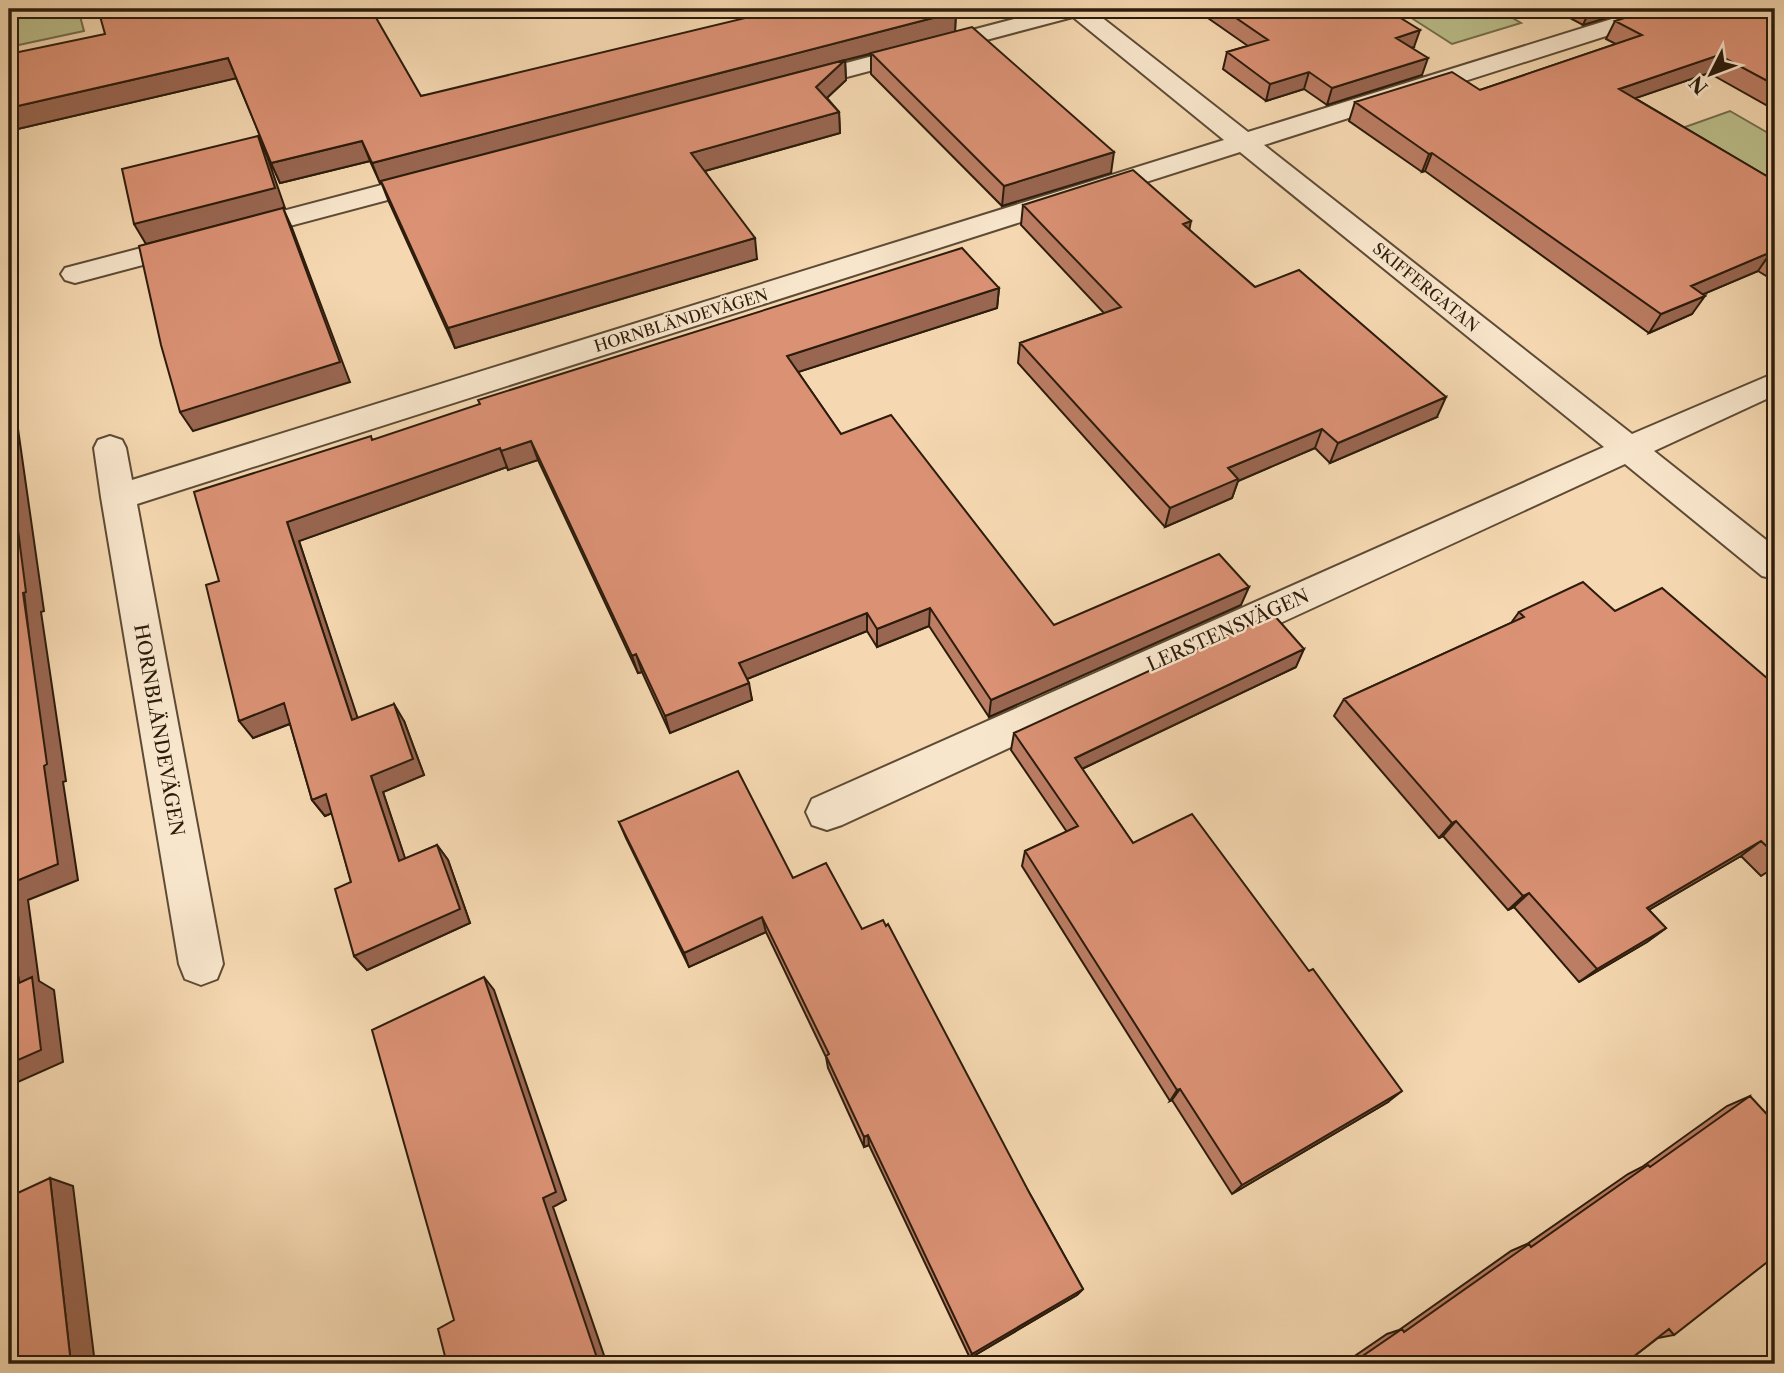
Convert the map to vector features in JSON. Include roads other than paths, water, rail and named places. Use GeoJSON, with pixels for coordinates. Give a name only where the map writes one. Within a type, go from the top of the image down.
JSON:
{"type":"FeatureCollection","features":[{"type":"Feature","properties":{"kind":"street"},"geometry":{"type":"LineString","coordinates":[[776,88],[1077,9]]}},
{"type":"Feature","properties":{"kind":"street","name":"SKIFFERGATAN"},"geometry":{"type":"LineString","coordinates":[[1077,9],[1775,566]]}},
{"type":"Feature","properties":{"kind":"street","name":"HORNBLÄNDEVÄGEN"},"geometry":{"type":"LineString","coordinates":[[118,497],[1667,9]]}},
{"type":"Feature","properties":{"kind":"street"},"geometry":{"type":"LineString","coordinates":[[75,274],[457,173]]}},
{"type":"Feature","properties":{"kind":"street","name":"LERSTENSVÄGEN"},"geometry":{"type":"LineString","coordinates":[[827,812],[1775,383]]}},
{"type":"Feature","properties":{"kind":"street","name":"HORNBLÄNDEVÄGEN"},"geometry":{"type":"LineString","coordinates":[[110,447],[201,964]]}}]}
